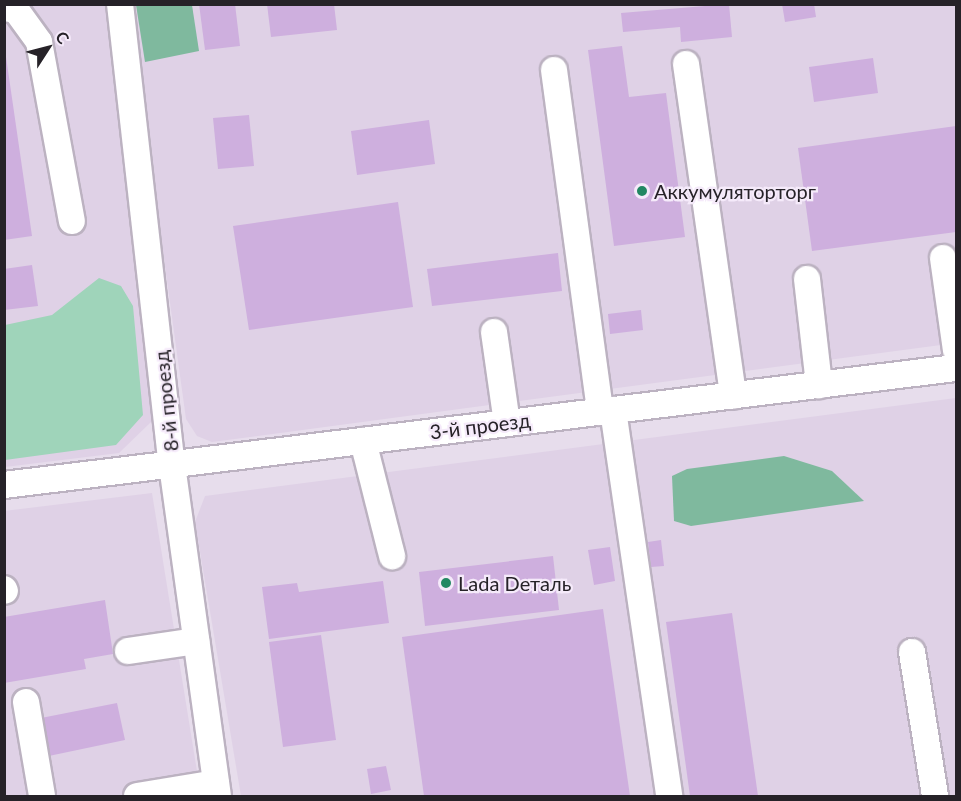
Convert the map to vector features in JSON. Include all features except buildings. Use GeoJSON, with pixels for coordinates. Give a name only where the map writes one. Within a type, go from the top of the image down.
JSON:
{"type":"FeatureCollection","features":[{"type":"Feature","properties":{"kind":"street","name":"8-й проезд"},"geometry":{"type":"LineString","coordinates":[[120,4],[172,465],[217,790]]}},
{"type":"Feature","properties":{"kind":"street"},"geometry":{"type":"LineString","coordinates":[[4,8],[16,10],[39,42],[72,221]]}},
{"type":"Feature","properties":{"kind":"street"},"geometry":{"type":"LineString","coordinates":[[686,64],[733,396]]}},
{"type":"Feature","properties":{"kind":"street"},"geometry":{"type":"LineString","coordinates":[[554,70],[669,796]]}},
{"type":"Feature","properties":{"kind":"street"},"geometry":{"type":"LineString","coordinates":[[943,258],[957,350]]}},
{"type":"Feature","properties":{"kind":"street"},"geometry":{"type":"LineString","coordinates":[[807,279],[819,385]]}},
{"type":"Feature","properties":{"kind":"street"},"geometry":{"type":"LineString","coordinates":[[495,332],[507,423]]}},
{"type":"Feature","properties":{"kind":"street","name":"3-й проезд"},"geometry":{"type":"LineString","coordinates":[[4,485],[957,368]]}},
{"type":"Feature","properties":{"kind":"street"},"geometry":{"type":"LineString","coordinates":[[363,441],[392,556]]}},
{"type":"Feature","properties":{"kind":"street"},"geometry":{"type":"LineString","coordinates":[[128,651],[196,641]]}},
{"type":"Feature","properties":{"kind":"street"},"geometry":{"type":"LineString","coordinates":[[912,652],[935,796]]}},
{"type":"Feature","properties":{"kind":"street"},"geometry":{"type":"LineString","coordinates":[[26,702],[42,796]]}},
{"type":"Feature","properties":{"kind":"street"},"geometry":{"type":"LineString","coordinates":[[137,796],[217,790]]}},
{"type":"Feature","properties":{"kind":"shaded area"},"geometry":{"type":"Polygon","coordinates":[[[4,5],[106,5],[151,403],[151,422],[119,453],[5,467],[4,5]]]}},
{"type":"Feature","properties":{"kind":"shaded area"},"geometry":{"type":"Polygon","coordinates":[[[129,5],[956,5],[956,343],[212,442],[197,436],[186,419],[129,5]]]}},
{"type":"Feature","properties":{"kind":"shaded area"},"geometry":{"type":"Polygon","coordinates":[[[956,398],[956,796],[241,796],[195,522],[205,496],[956,398]]]}},
{"type":"Feature","properties":{"kind":"shaded area"},"geometry":{"type":"Polygon","coordinates":[[[152,493],[201,796],[5,796],[4,511],[152,493]]]}},
{"type":"Feature","properties":{"kind":"green space"},"geometry":{"type":"Polygon","coordinates":[[[136,5],[192,5],[199,51],[145,62],[136,5]]]}},
{"type":"Feature","properties":{"kind":"green space"},"geometry":{"type":"Polygon","coordinates":[[[99,278],[121,286],[133,306],[143,415],[116,445],[5,460],[5,325],[52,315],[99,278]]]}},
{"type":"Feature","properties":{"kind":"green space"},"geometry":{"type":"Polygon","coordinates":[[[784,456],[832,471],[864,501],[691,526],[674,521],[672,476],[687,469],[784,456]]]}},
{"type":"Feature","properties":{"kind":"place","name":"Аккумуляторторг"},"geometry":{"type":"Point","coordinates":[642,191]}},
{"type":"Feature","properties":{"kind":"place","name":"Lada Dеталь"},"geometry":{"type":"Point","coordinates":[446,583]}}]}
